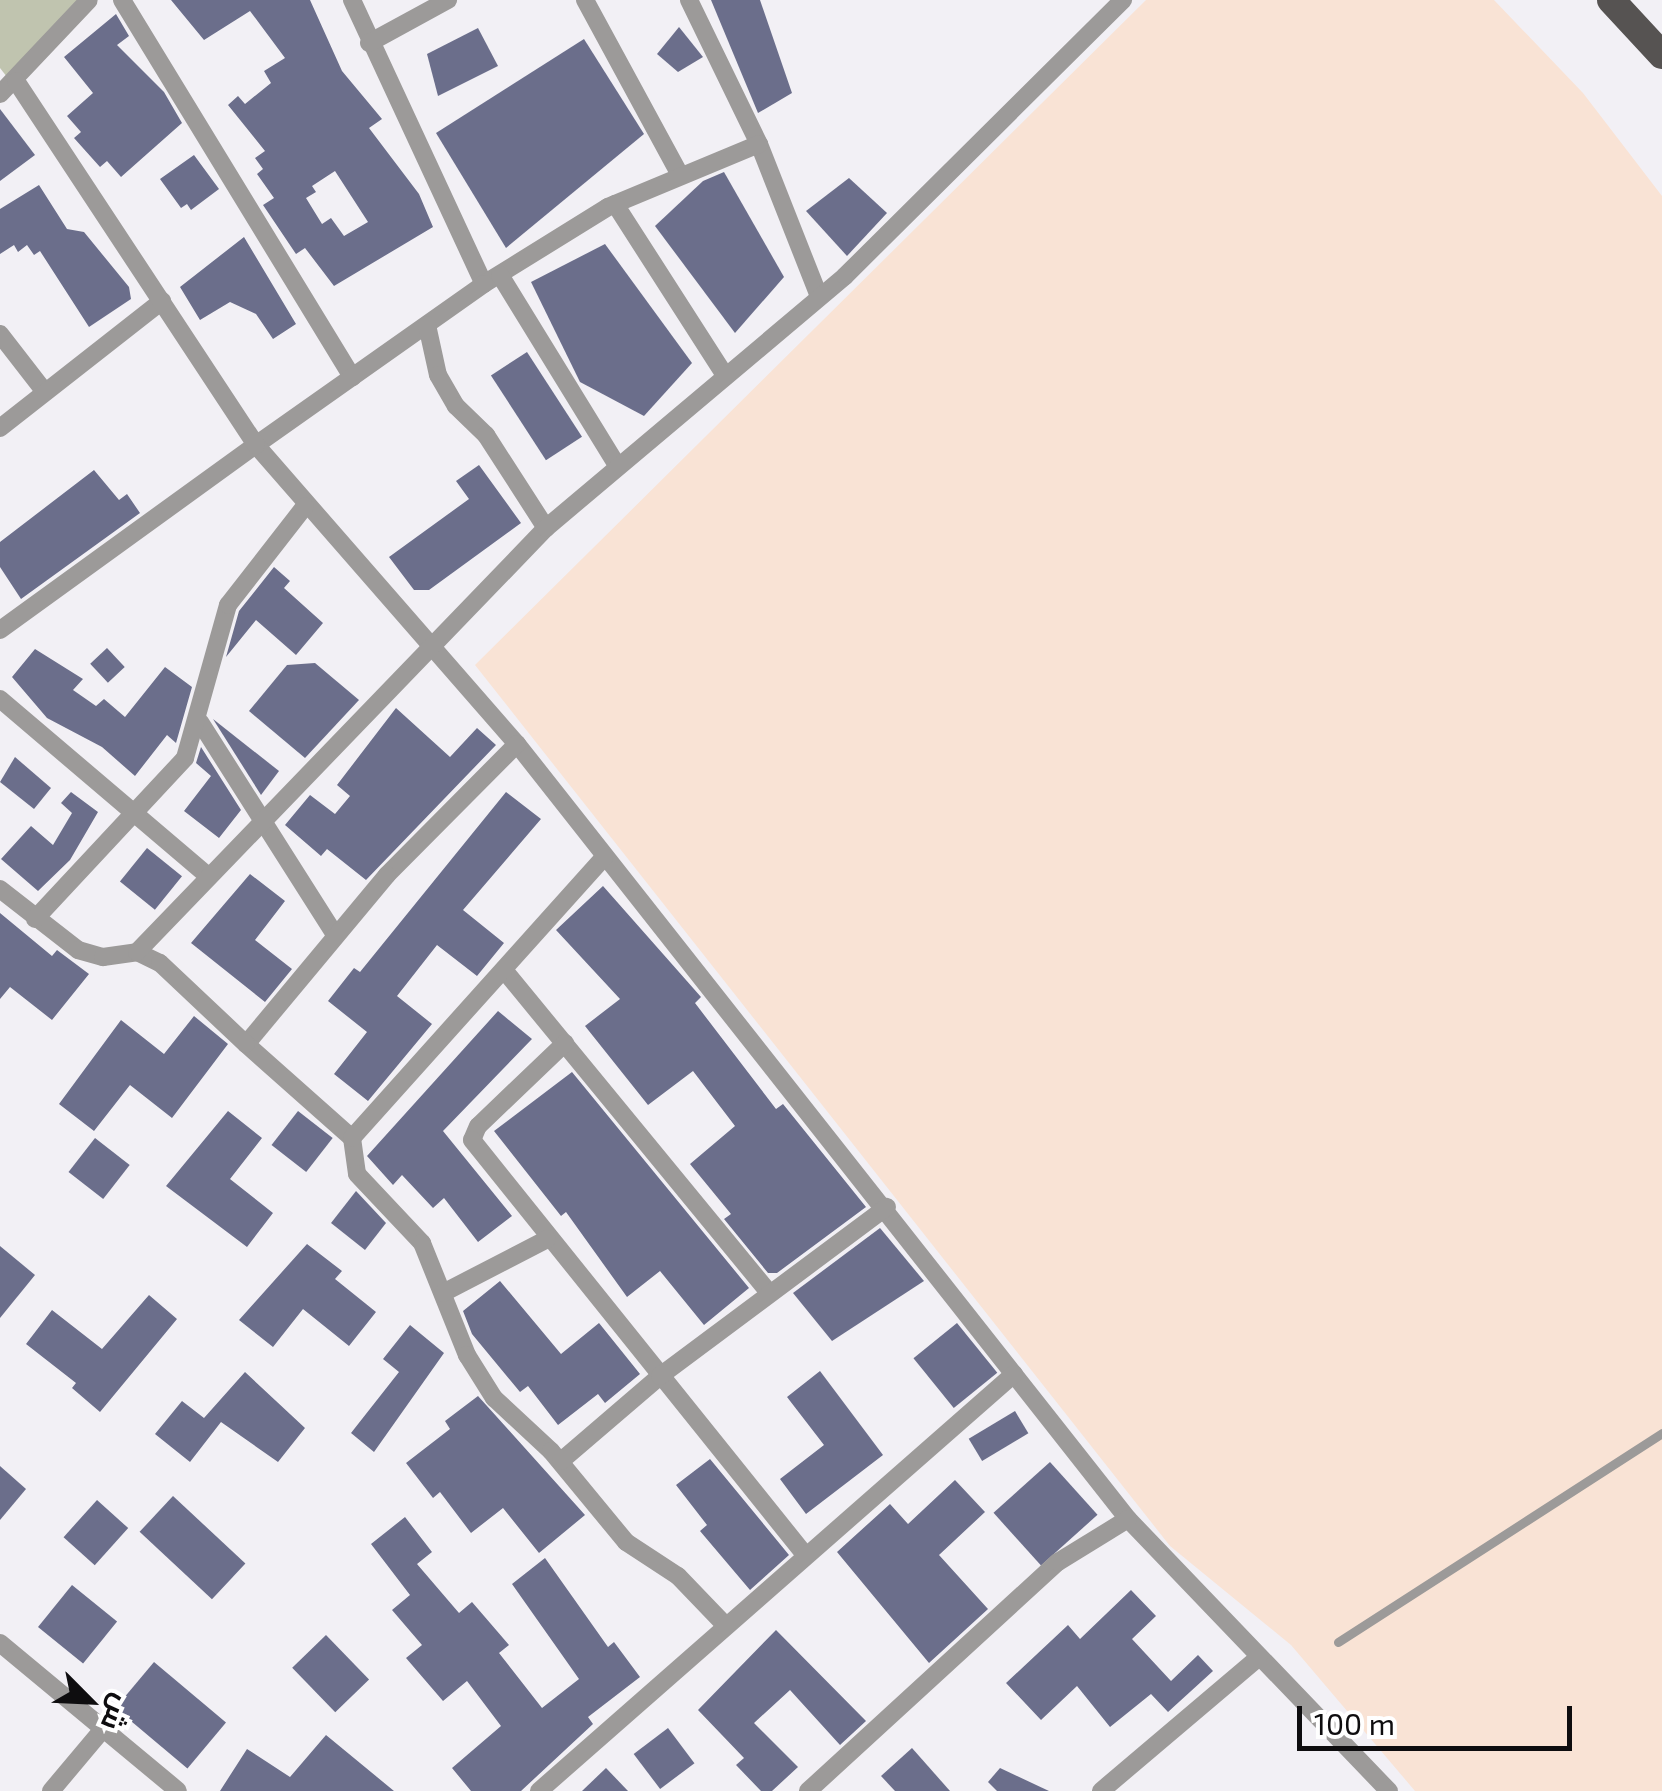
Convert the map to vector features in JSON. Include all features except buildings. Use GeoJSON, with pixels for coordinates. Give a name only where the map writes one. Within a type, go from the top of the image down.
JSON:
{"type":"FeatureCollection","features":[{"type":"Feature","properties":{"kind":"main road"},"geometry":{"type":"LineString","coordinates":[[1611,0],[1662,54]]}},
{"type":"Feature","properties":{"kind":"street"},"geometry":{"type":"LineString","coordinates":[[0,94],[89,0]]}},
{"type":"Feature","properties":{"kind":"street"},"geometry":{"type":"LineString","coordinates":[[122,0],[352,377]]}},
{"type":"Feature","properties":{"kind":"street"},"geometry":{"type":"LineString","coordinates":[[352,0],[370,43],[492,279],[618,465]]}},
{"type":"Feature","properties":{"kind":"street"},"geometry":{"type":"LineString","coordinates":[[370,43],[448,0]]}},
{"type":"Feature","properties":{"kind":"street"},"geometry":{"type":"LineString","coordinates":[[585,0],[680,175]]}},
{"type":"Feature","properties":{"kind":"street"},"geometry":{"type":"LineString","coordinates":[[689,0],[759,144],[819,296]]}},
{"type":"Feature","properties":{"kind":"street"},"geometry":{"type":"LineString","coordinates":[[137,952],[546,528],[723,372],[819,296],[1123,0]]}},
{"type":"Feature","properties":{"kind":"street"},"geometry":{"type":"LineString","coordinates":[[16,81],[256,445],[305,506],[516,744],[887,1207],[1128,1518],[1389,1791]]}},
{"type":"Feature","properties":{"kind":"street"},"geometry":{"type":"LineString","coordinates":[[0,630],[492,279],[615,204],[759,144]]}},
{"type":"Feature","properties":{"kind":"street"},"geometry":{"type":"LineString","coordinates":[[615,204],[723,372]]}},
{"type":"Feature","properties":{"kind":"street"},"geometry":{"type":"LineString","coordinates":[[0,428],[162,301]]}},
{"type":"Feature","properties":{"kind":"street"},"geometry":{"type":"LineString","coordinates":[[427,325],[438,375],[456,406],[486,434],[546,528]]}},
{"type":"Feature","properties":{"kind":"street"},"geometry":{"type":"LineString","coordinates":[[0,334],[45,392]]}},
{"type":"Feature","properties":{"kind":"street"},"geometry":{"type":"LineString","coordinates":[[36,920],[185,758],[200,722],[210,656],[228,605],[305,506]]}},
{"type":"Feature","properties":{"kind":"street"},"geometry":{"type":"LineString","coordinates":[[0,700],[208,876]]}},
{"type":"Feature","properties":{"kind":"street"},"geometry":{"type":"LineString","coordinates":[[200,722],[335,934]]}},
{"type":"Feature","properties":{"kind":"street"},"geometry":{"type":"LineString","coordinates":[[246,1044],[335,934],[516,744]]}},
{"type":"Feature","properties":{"kind":"street"},"geometry":{"type":"LineString","coordinates":[[352,1138],[604,857]]}},
{"type":"Feature","properties":{"kind":"street"},"geometry":{"type":"LineString","coordinates":[[0,889],[36,920],[88,954],[137,952],[166,968],[352,1138],[356,1174],[416,1234],[467,1355],[494,1398],[561,1461],[626,1542],[678,1576],[725,1625]]}},
{"type":"Feature","properties":{"kind":"street"},"geometry":{"type":"LineString","coordinates":[[504,970],[769,1293]]}},
{"type":"Feature","properties":{"kind":"street"},"geometry":{"type":"LineString","coordinates":[[566,1043],[472,1136],[547,1239],[806,1556]]}},
{"type":"Feature","properties":{"kind":"street"},"geometry":{"type":"LineString","coordinates":[[561,1461],[660,1376],[887,1207]]}},
{"type":"Feature","properties":{"kind":"street"},"geometry":{"type":"LineString","coordinates":[[443,1292],[547,1239]]}},
{"type":"Feature","properties":{"kind":"street"},"geometry":{"type":"LineString","coordinates":[[539,1791],[1014,1374]]}},
{"type":"Feature","properties":{"kind":"street"},"geometry":{"type":"LineString","coordinates":[[808,1791],[1058,1562],[1128,1518]]}},
{"type":"Feature","properties":{"kind":"street"},"geometry":{"type":"LineString","coordinates":[[0,1643],[178,1791]]}},
{"type":"Feature","properties":{"kind":"street"},"geometry":{"type":"LineString","coordinates":[[1101,1791],[1258,1658]]}},
{"type":"Feature","properties":{"kind":"street"},"geometry":{"type":"LineString","coordinates":[[51,1791],[103,1728]]}},
{"type":"Feature","properties":{"kind":"lane"},"geometry":{"type":"LineString","coordinates":[[1338,1642],[1662,1433]]}},
{"type":"Feature","properties":{"kind":"shaded area"},"geometry":{"type":"Polygon","coordinates":[[[1146,0],[1494,0],[1583,93],[1662,196],[1662,1791],[1415,1791],[1291,1645],[1170,1546],[475,665],[1146,0]]]}},
{"type":"Feature","properties":{"kind":"green space"},"geometry":{"type":"Polygon","coordinates":[[[0,0],[78,0],[7,77],[0,68],[0,0]]]}}]}
